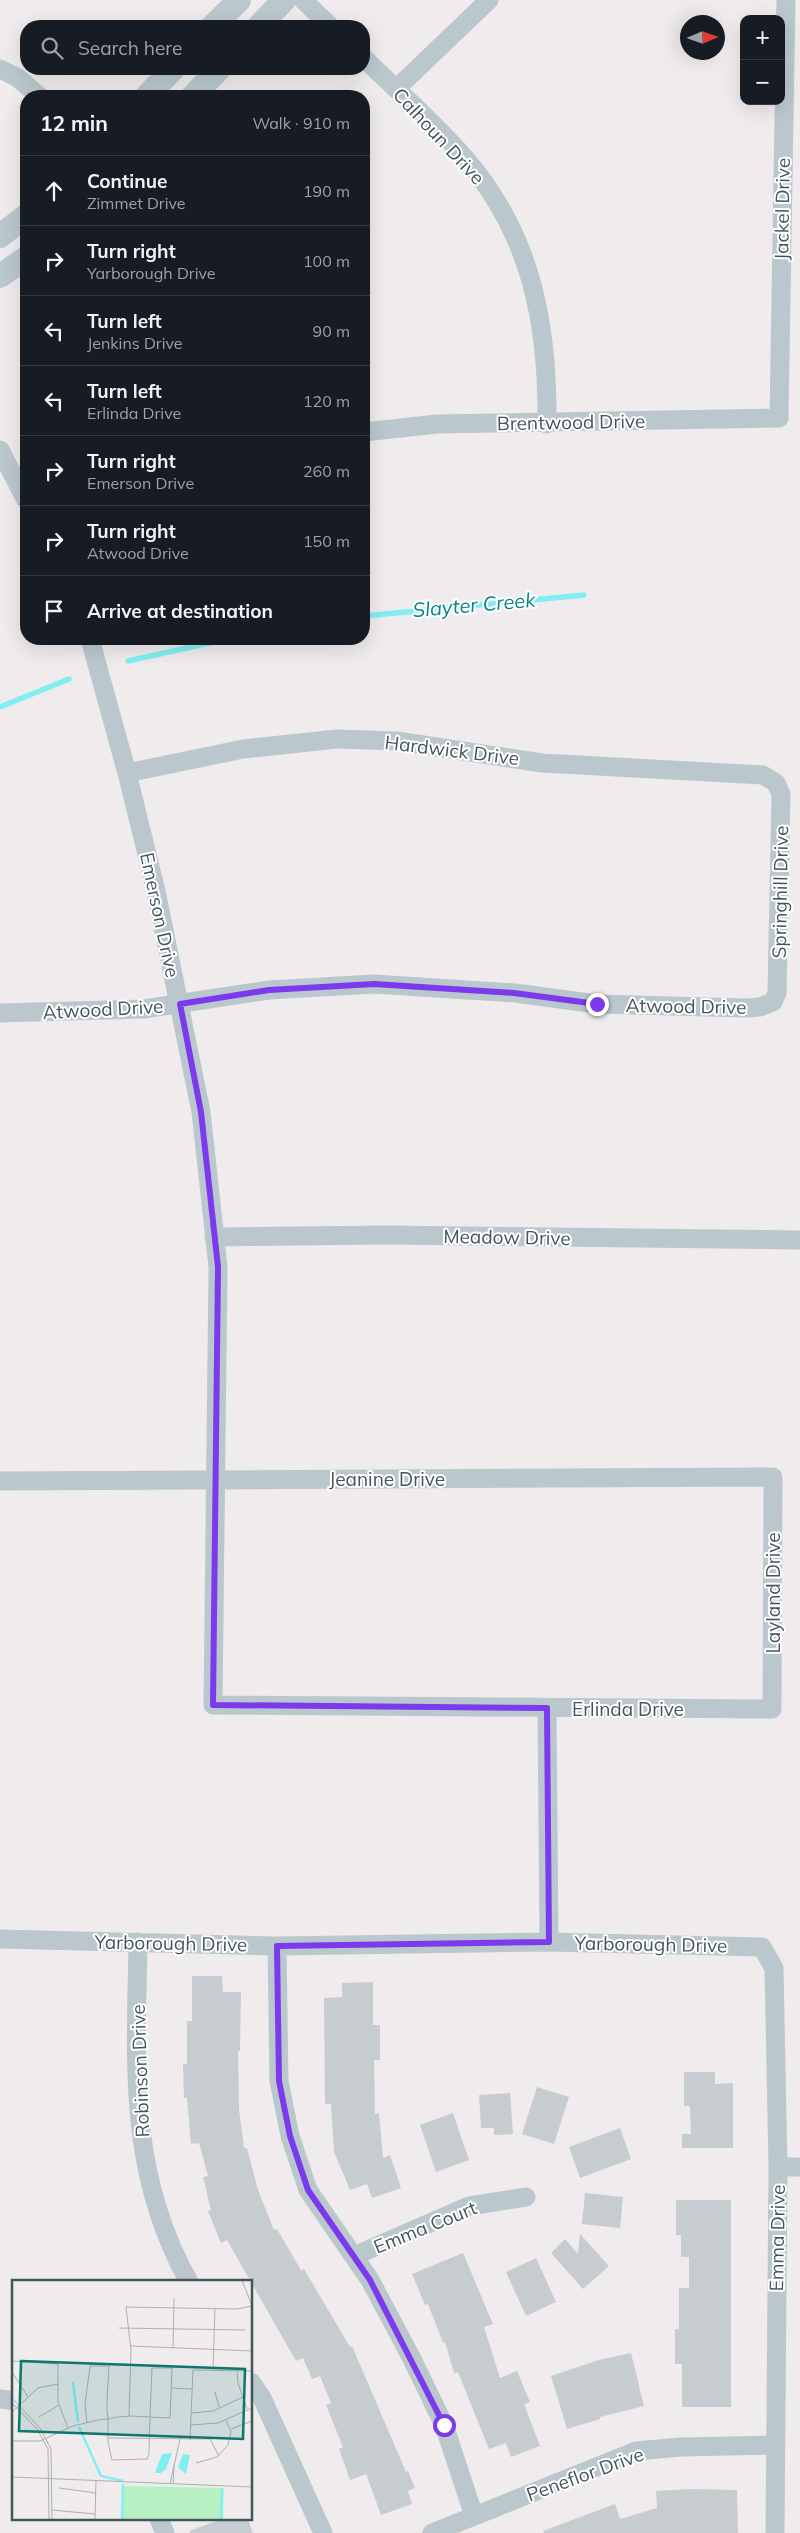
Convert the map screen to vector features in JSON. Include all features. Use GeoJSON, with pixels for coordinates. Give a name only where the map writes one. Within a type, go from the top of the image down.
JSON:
{"type":"FeatureCollection","features":[{"type":"Feature","properties":{"kind":"street"},"geometry":{"type":"LineString","coordinates":[[220,20],[238,0]]}},
{"type":"Feature","properties":{"kind":"street"},"geometry":{"type":"LineString","coordinates":[[266,20],[284,0]]}},
{"type":"Feature","properties":{"kind":"street"},"geometry":{"type":"LineString","coordinates":[[303,0],[324,20]]}},
{"type":"Feature","properties":{"kind":"street"},"geometry":{"type":"LineString","coordinates":[[396,89],[489,0]]}},
{"type":"Feature","properties":{"kind":"street","name":"Jackel Drive"},"geometry":{"type":"LineString","coordinates":[[779,418],[786,0]]}},
{"type":"Feature","properties":{"kind":"street","name":"Calhoun Drive"},"geometry":{"type":"LineString","coordinates":[[370,64],[463,156],[497,203],[522,256],[534,290],[542,322],[547,384],[547,424]]}},
{"type":"Feature","properties":{"kind":"street"},"geometry":{"type":"LineString","coordinates":[[0,69],[18,78],[32,90]]}},
{"type":"Feature","properties":{"kind":"street"},"geometry":{"type":"LineString","coordinates":[[153,90],[167,75]]}},
{"type":"Feature","properties":{"kind":"street"},"geometry":{"type":"LineString","coordinates":[[199,90],[213,75]]}},
{"type":"Feature","properties":{"kind":"street"},"geometry":{"type":"LineString","coordinates":[[0,236],[20,221]]}},
{"type":"Feature","properties":{"kind":"street"},"geometry":{"type":"LineString","coordinates":[[0,276],[20,262]]}},
{"type":"Feature","properties":{"kind":"street","name":"Brentwood Drive"},"geometry":{"type":"LineString","coordinates":[[370,431],[437,424],[547,424],[779,418]]}},
{"type":"Feature","properties":{"kind":"street"},"geometry":{"type":"LineString","coordinates":[[0,450],[20,488]]}},
{"type":"Feature","properties":{"kind":"street","name":"Emerson Drive"},"geometry":{"type":"LineString","coordinates":[[92,645],[128,773],[156,891],[201,1112],[218,1267],[214,1480],[213,1705]]}},
{"type":"Feature","properties":{"kind":"street","name":"Hardwick Drive"},"geometry":{"type":"LineString","coordinates":[[128,773],[243,749],[337,739],[396,741],[542,763],[748,773],[763,775],[776,783]]}},
{"type":"Feature","properties":{"kind":"street","name":"Springhill Drive"},"geometry":{"type":"LineString","coordinates":[[773,1002],[779,983],[781,794],[776,783]]}},
{"type":"Feature","properties":{"kind":"street","name":"Atwood Drive"},"geometry":{"type":"LineString","coordinates":[[0,1013],[144,1009],[269,990],[374,984],[514,993],[597,1004],[746,1008],[760,1007],[773,1002]]}},
{"type":"Feature","properties":{"kind":"street","name":"Meadow Drive"},"geometry":{"type":"LineString","coordinates":[[214,1236],[386,1235],[800,1240]]}},
{"type":"Feature","properties":{"kind":"street","name":"Jeanine Drive"},"geometry":{"type":"LineString","coordinates":[[0,1481],[773,1477]]}},
{"type":"Feature","properties":{"kind":"street","name":"Layland Drive"},"geometry":{"type":"LineString","coordinates":[[772,1709],[773,1477]]}},
{"type":"Feature","properties":{"kind":"street","name":"Erlinda Drive"},"geometry":{"type":"LineString","coordinates":[[213,1705],[772,1709]]}},
{"type":"Feature","properties":{"kind":"street"},"geometry":{"type":"LineString","coordinates":[[547,1708],[549,1942]]}},
{"type":"Feature","properties":{"kind":"street","name":"Yarborough Drive"},"geometry":{"type":"LineString","coordinates":[[0,1939],[277,1946],[549,1942],[762,1947]]}},
{"type":"Feature","properties":{"kind":"street","name":"Robinson Drive"},"geometry":{"type":"LineString","coordinates":[[138,1942],[138,2123],[149,2181],[172,2251],[188,2280]]}},
{"type":"Feature","properties":{"kind":"street"},"geometry":{"type":"LineString","coordinates":[[277,1946],[279,2081],[290,2136],[308,2190],[354,2256],[379,2297],[444,2425],[474,2516]]}},
{"type":"Feature","properties":{"kind":"street","name":"Emma Drive"},"geometry":{"type":"LineString","coordinates":[[762,1947],[774,1968],[778,2167],[775,2533]]}},
{"type":"Feature","properties":{"kind":"street"},"geometry":{"type":"LineString","coordinates":[[778,2167],[800,2167]]}},
{"type":"Feature","properties":{"kind":"street","name":"Emma Court"},"geometry":{"type":"LineString","coordinates":[[354,2256],[469,2206],[526,2197]]}},
{"type":"Feature","properties":{"kind":"street"},"geometry":{"type":"LineString","coordinates":[[252,2383],[262,2398],[323,2533]]}},
{"type":"Feature","properties":{"kind":"street","name":"Peneflor Drive"},"geometry":{"type":"LineString","coordinates":[[432,2533],[636,2451],[681,2447],[775,2445]]}},
{"type":"Feature","properties":{"kind":"street"},"geometry":{"type":"LineString","coordinates":[[159,2520],[165,2533]]}},
{"type":"Feature","properties":{"kind":"building"},"geometry":{"type":"Polygon","coordinates":[[[192,1976],[222,1976],[223,1992],[241,1992],[240,2051],[238,2051],[239,2109],[244,2148],[247,2148],[258,2190],[274,2230],[277,2229],[301,2270],[304,2269],[350,2347],[352,2346],[406,2472],[408,2471],[415,2488],[408,2491],[412,2504],[381,2515],[366,2474],[350,2480],[339,2449],[343,2447],[326,2405],[331,2403],[320,2376],[312,2379],[303,2358],[296,2361],[252,2284],[252,2280],[250,2280],[227,2240],[221,2243],[208,2211],[211,2210],[203,2177],[208,2176],[199,2143],[191,2144],[187,2098],[184,2098],[183,2064],[187,2064],[187,2021],[192,2021],[192,1976]]]}},
{"type":"Feature","properties":{"kind":"building"},"geometry":{"type":"Polygon","coordinates":[[[373,1982],[373,2025],[380,2025],[380,2060],[374,2060],[375,2114],[379,2113],[383,2158],[390,2155],[401,2188],[372,2198],[367,2184],[350,2190],[334,2152],[331,2104],[325,2104],[324,1998],[342,1997],[342,1983],[373,1982]]]}},
{"type":"Feature","properties":{"kind":"building"},"geometry":{"type":"Polygon","coordinates":[[[684,2072],[715,2072],[715,2084],[733,2083],[733,2148],[682,2148],[682,2134],[691,2134],[690,2106],[684,2106],[684,2072]]]}},
{"type":"Feature","properties":{"kind":"building"},"geometry":{"type":"Polygon","coordinates":[[[537,2087],[569,2097],[554,2144],[522,2134],[537,2087]]]}},
{"type":"Feature","properties":{"kind":"building"},"geometry":{"type":"Polygon","coordinates":[[[510,2093],[513,2134],[494,2135],[494,2128],[481,2128],[479,2095],[510,2093]]]}},
{"type":"Feature","properties":{"kind":"building"},"geometry":{"type":"Polygon","coordinates":[[[453,2113],[469,2160],[436,2172],[420,2125],[453,2113]]]}},
{"type":"Feature","properties":{"kind":"building"},"geometry":{"type":"Polygon","coordinates":[[[620,2128],[631,2159],[580,2178],[569,2147],[620,2128]]]}},
{"type":"Feature","properties":{"kind":"building"},"geometry":{"type":"Polygon","coordinates":[[[585,2193],[623,2197],[620,2228],[582,2224],[585,2193]]]}},
{"type":"Feature","properties":{"kind":"building"},"geometry":{"type":"Polygon","coordinates":[[[676,2200],[731,2200],[731,2407],[682,2407],[682,2364],[675,2364],[675,2329],[679,2329],[679,2288],[689,2288],[689,2257],[681,2257],[681,2235],[676,2235],[676,2200]]]}},
{"type":"Feature","properties":{"kind":"building"},"geometry":{"type":"Polygon","coordinates":[[[580,2234],[609,2266],[583,2289],[551,2253],[565,2239],[578,2254],[580,2234]]]}},
{"type":"Feature","properties":{"kind":"building"},"geometry":{"type":"Polygon","coordinates":[[[463,2253],[493,2324],[484,2327],[500,2378],[517,2371],[530,2402],[524,2404],[540,2446],[511,2457],[506,2443],[489,2449],[458,2372],[454,2373],[445,2342],[443,2343],[428,2304],[425,2305],[412,2274],[463,2253]]]}},
{"type":"Feature","properties":{"kind":"building"},"geometry":{"type":"Polygon","coordinates":[[[536,2258],[556,2302],[526,2316],[506,2272],[536,2258]]]}},
{"type":"Feature","properties":{"kind":"building"},"geometry":{"type":"Polygon","coordinates":[[[631,2353],[644,2406],[600,2417],[600,2419],[567,2429],[551,2376],[599,2360],[631,2353]]]}},
{"type":"Feature","properties":{"kind":"building"},"geometry":{"type":"Polygon","coordinates":[[[689,2489],[737,2490],[738,2533],[544,2533],[543,2531],[615,2504],[620,2519],[657,2508],[656,2491],[689,2489]]]}},
{"type":"Feature","properties":{"kind":"building"},"geometry":{"type":"Polygon","coordinates":[[[219,2520],[248,2520],[253,2533],[190,2533],[189,2531],[219,2520]]]}},
{"type":"Feature","properties":{"kind":"waterway","name":"Slayter Creek"},"geometry":{"type":"LineString","coordinates":[[370,615],[584,595]]}},
{"type":"Feature","properties":{"kind":"waterway","name":"Slayter Creek"},"geometry":{"type":"LineString","coordinates":[[128,661],[200,645]]}},
{"type":"Feature","properties":{"kind":"waterway","name":"Slayter Creek"},"geometry":{"type":"LineString","coordinates":[[0,707],[69,679]]}},
{"type":"Feature","properties":{"kind":"route"},"geometry":{"type":"LineString","coordinates":[[444,2425],[411,2357],[370,2280],[308,2190],[290,2136],[279,2081],[277,1946],[549,1942],[547,1708],[213,1705],[214,1480],[218,1267],[201,1112],[180,1004],[269,990],[374,984],[514,993],[597,1004]]}}]}
